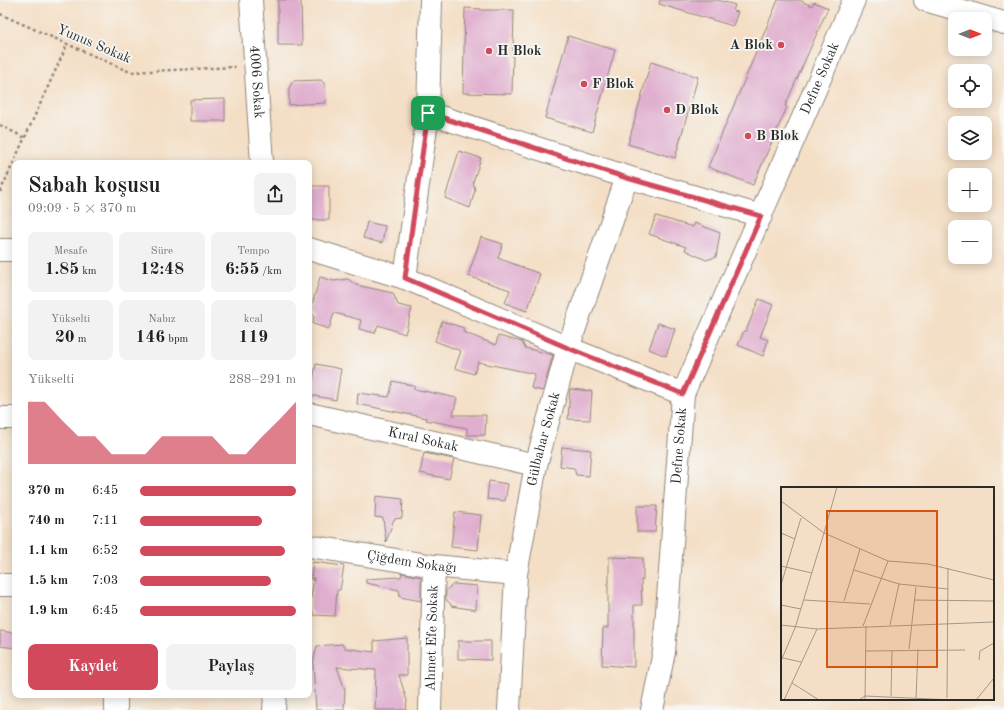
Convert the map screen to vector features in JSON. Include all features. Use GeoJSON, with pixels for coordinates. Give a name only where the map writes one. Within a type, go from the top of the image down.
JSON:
{"type":"FeatureCollection","features":[{"type":"Feature","properties":{"kind":"street","name":"4006 Sokak"},"geometry":{"type":"LineString","coordinates":[[251,0],[262,160]]}},
{"type":"Feature","properties":{"kind":"street"},"geometry":{"type":"LineString","coordinates":[[405,278],[428,113],[431,0]]}},
{"type":"Feature","properties":{"kind":"street","name":"Defne Sokak"},"geometry":{"type":"LineString","coordinates":[[652,710],[664,652],[683,394],[854,0]]}},
{"type":"Feature","properties":{"kind":"street"},"geometry":{"type":"LineString","coordinates":[[925,0],[1004,23]]}},
{"type":"Feature","properties":{"kind":"street"},"geometry":{"type":"LineString","coordinates":[[428,113],[627,178],[761,216]]}},
{"type":"Feature","properties":{"kind":"street","name":"Gülbahar Sokak"},"geometry":{"type":"LineString","coordinates":[[509,710],[516,574],[536,465],[568,348],[627,178]]}},
{"type":"Feature","properties":{"kind":"street"},"geometry":{"type":"LineString","coordinates":[[0,250],[12,250]]}},
{"type":"Feature","properties":{"kind":"street"},"geometry":{"type":"LineString","coordinates":[[312,250],[405,278],[568,348],[683,394]]}},
{"type":"Feature","properties":{"kind":"street","name":"Kıral Sokak"},"geometry":{"type":"LineString","coordinates":[[312,415],[536,465]]}},
{"type":"Feature","properties":{"kind":"street"},"geometry":{"type":"LineString","coordinates":[[0,418],[12,418]]}},
{"type":"Feature","properties":{"kind":"street","name":"Çiğdem Sokağı"},"geometry":{"type":"LineString","coordinates":[[312,546],[434,566],[516,574]]}},
{"type":"Feature","properties":{"kind":"street","name":"Ahmet Efe Sokak"},"geometry":{"type":"LineString","coordinates":[[430,710],[434,566]]}},
{"type":"Feature","properties":{"kind":"street"},"geometry":{"type":"LineString","coordinates":[[0,585],[12,585]]}},
{"type":"Feature","properties":{"kind":"street"},"geometry":{"type":"LineString","coordinates":[[116,698],[116,710]]}},
{"type":"Feature","properties":{"kind":"street"},"geometry":{"type":"LineString","coordinates":[[274,710],[275,698]]}},
{"type":"Feature","properties":{"kind":"path","name":"Yunus Sokak"},"geometry":{"type":"LineString","coordinates":[[0,14],[130,72],[256,66]]}},
{"type":"Feature","properties":{"kind":"path"},"geometry":{"type":"LineString","coordinates":[[15,160],[67,45]]}},
{"type":"Feature","properties":{"kind":"path"},"geometry":{"type":"LineString","coordinates":[[0,125],[25,138]]}},
{"type":"Feature","properties":{"kind":"path"},"geometry":{"type":"LineString","coordinates":[[0,192],[12,166]]}},
{"type":"Feature","properties":{"kind":"building"},"geometry":{"type":"Polygon","coordinates":[[[278,0],[301,0],[302,45],[278,45],[278,0]]]}},
{"type":"Feature","properties":{"kind":"building"},"geometry":{"type":"Polygon","coordinates":[[[660,0],[718,0],[735,5],[733,11],[738,12],[733,26],[659,4],[660,0]]]}},
{"type":"Feature","properties":{"kind":"building"},"geometry":{"type":"Polygon","coordinates":[[[778,0],[799,0],[812,6],[814,2],[828,8],[785,106],[787,107],[753,185],[708,167],[778,0]]]}},
{"type":"Feature","properties":{"kind":"building","name":"H Blok"},"geometry":{"type":"Polygon","coordinates":[[[465,8],[481,10],[514,10],[512,94],[463,93],[465,8]]]}},
{"type":"Feature","properties":{"kind":"building","name":"F Blok"},"geometry":{"type":"Polygon","coordinates":[[[568,36],[615,50],[592,132],[545,118],[568,36]]]}},
{"type":"Feature","properties":{"kind":"building","name":"D Blok"},"geometry":{"type":"Polygon","coordinates":[[[651,62],[698,77],[675,158],[628,144],[651,62]]]}},
{"type":"Feature","properties":{"kind":"building"},"geometry":{"type":"Polygon","coordinates":[[[321,80],[325,84],[326,103],[289,105],[289,88],[293,81],[321,80]]]}},
{"type":"Feature","properties":{"kind":"building"},"geometry":{"type":"Polygon","coordinates":[[[225,99],[225,121],[190,121],[190,100],[225,99]]]}},
{"type":"Feature","properties":{"kind":"building"},"geometry":{"type":"Polygon","coordinates":[[[459,151],[481,158],[473,182],[475,190],[470,208],[445,198],[459,151]]]}},
{"type":"Feature","properties":{"kind":"building"},"geometry":{"type":"Polygon","coordinates":[[[312,186],[329,186],[329,220],[312,220],[312,186]]]}},
{"type":"Feature","properties":{"kind":"building"},"geometry":{"type":"Polygon","coordinates":[[[656,216],[693,227],[695,223],[720,233],[716,257],[706,260],[685,250],[686,247],[649,234],[656,216]]]}},
{"type":"Feature","properties":{"kind":"building"},"geometry":{"type":"Polygon","coordinates":[[[367,222],[385,226],[382,243],[363,238],[367,222]]]}},
{"type":"Feature","properties":{"kind":"building"},"geometry":{"type":"Polygon","coordinates":[[[481,237],[503,244],[498,258],[540,274],[527,311],[505,303],[510,290],[468,276],[481,237]]]}},
{"type":"Feature","properties":{"kind":"building"},"geometry":{"type":"Polygon","coordinates":[[[320,277],[334,281],[348,279],[356,285],[393,293],[398,305],[412,308],[405,334],[378,325],[375,333],[359,329],[361,320],[334,313],[329,329],[313,324],[314,316],[312,314],[312,305],[320,277]]]}},
{"type":"Feature","properties":{"kind":"building"},"geometry":{"type":"Polygon","coordinates":[[[759,299],[773,305],[760,337],[768,340],[763,356],[738,345],[744,331],[746,331],[759,299]]]}},
{"type":"Feature","properties":{"kind":"building"},"geometry":{"type":"Polygon","coordinates":[[[442,321],[464,328],[463,332],[496,345],[498,336],[522,342],[525,348],[553,355],[543,391],[531,388],[535,374],[478,362],[474,374],[455,368],[461,351],[435,341],[442,321]]]}},
{"type":"Feature","properties":{"kind":"building"},"geometry":{"type":"Polygon","coordinates":[[[658,323],[675,329],[666,356],[649,349],[658,323]]]}},
{"type":"Feature","properties":{"kind":"building"},"geometry":{"type":"Polygon","coordinates":[[[316,364],[341,369],[336,400],[312,395],[312,385],[316,364]]]}},
{"type":"Feature","properties":{"kind":"building"},"geometry":{"type":"Polygon","coordinates":[[[393,381],[414,386],[414,389],[457,398],[453,415],[486,415],[485,435],[467,435],[467,428],[426,420],[427,418],[357,404],[358,393],[389,397],[393,381]]]}},
{"type":"Feature","properties":{"kind":"building"},"geometry":{"type":"Polygon","coordinates":[[[570,389],[592,391],[590,420],[568,419],[570,389]]]}},
{"type":"Feature","properties":{"kind":"building"},"geometry":{"type":"Polygon","coordinates":[[[562,447],[591,450],[589,476],[576,475],[574,468],[560,466],[562,447]]]}},
{"type":"Feature","properties":{"kind":"building"},"geometry":{"type":"Polygon","coordinates":[[[424,453],[454,459],[449,479],[420,473],[424,453]]]}},
{"type":"Feature","properties":{"kind":"building"},"geometry":{"type":"Polygon","coordinates":[[[489,481],[508,484],[505,501],[487,499],[489,481]]]}},
{"type":"Feature","properties":{"kind":"building"},"geometry":{"type":"Polygon","coordinates":[[[376,496],[403,499],[402,518],[394,519],[386,542],[383,518],[375,517],[376,496]]]}},
{"type":"Feature","properties":{"kind":"building"},"geometry":{"type":"Polygon","coordinates":[[[637,506],[657,506],[655,532],[637,532],[637,506]]]}},
{"type":"Feature","properties":{"kind":"building"},"geometry":{"type":"Polygon","coordinates":[[[455,512],[481,515],[478,550],[451,547],[455,512]]]}},
{"type":"Feature","properties":{"kind":"building"},"geometry":{"type":"Polygon","coordinates":[[[609,557],[643,558],[643,580],[641,580],[642,605],[634,605],[634,667],[602,665],[603,628],[608,628],[609,557]]]}},
{"type":"Feature","properties":{"kind":"building"},"geometry":{"type":"Polygon","coordinates":[[[313,562],[344,566],[340,590],[337,590],[335,616],[313,615],[312,591],[314,578],[312,578],[313,562]]]}},
{"type":"Feature","properties":{"kind":"building"},"geometry":{"type":"Polygon","coordinates":[[[402,573],[421,577],[421,601],[400,597],[399,590],[366,583],[366,579],[401,577],[402,573]]]}},
{"type":"Feature","properties":{"kind":"building"},"geometry":{"type":"Polygon","coordinates":[[[454,584],[477,586],[476,610],[451,606],[451,604],[446,600],[446,590],[454,584]]]}},
{"type":"Feature","properties":{"kind":"building"},"geometry":{"type":"Polygon","coordinates":[[[0,631],[12,633],[12,648],[0,646],[0,631]]]}},
{"type":"Feature","properties":{"kind":"building"},"geometry":{"type":"Polygon","coordinates":[[[407,638],[407,675],[399,675],[407,701],[406,710],[375,710],[376,670],[337,667],[345,690],[344,710],[316,710],[313,664],[317,646],[342,644],[344,648],[374,652],[374,641],[407,638]]]}},
{"type":"Feature","properties":{"kind":"building"},"geometry":{"type":"Polygon","coordinates":[[[458,641],[491,641],[491,660],[458,659],[458,641]]]}},
{"type":"Feature","properties":{"kind":"place","name":"A Blok"},"geometry":{"type":"Point","coordinates":[781,45]}},
{"type":"Feature","properties":{"kind":"place","name":"H Blok"},"geometry":{"type":"Point","coordinates":[489,51]}},
{"type":"Feature","properties":{"kind":"place","name":"F Blok"},"geometry":{"type":"Point","coordinates":[584,84]}},
{"type":"Feature","properties":{"kind":"place","name":"D Blok"},"geometry":{"type":"Point","coordinates":[667,110]}},
{"type":"Feature","properties":{"kind":"place","name":"B Blok"},"geometry":{"type":"Point","coordinates":[748,136]}},
{"type":"Feature","properties":{"kind":"route"},"geometry":{"type":"LineString","coordinates":[[428,113],[627,178],[761,216],[683,394],[568,348],[405,278],[428,113]]}}]}
